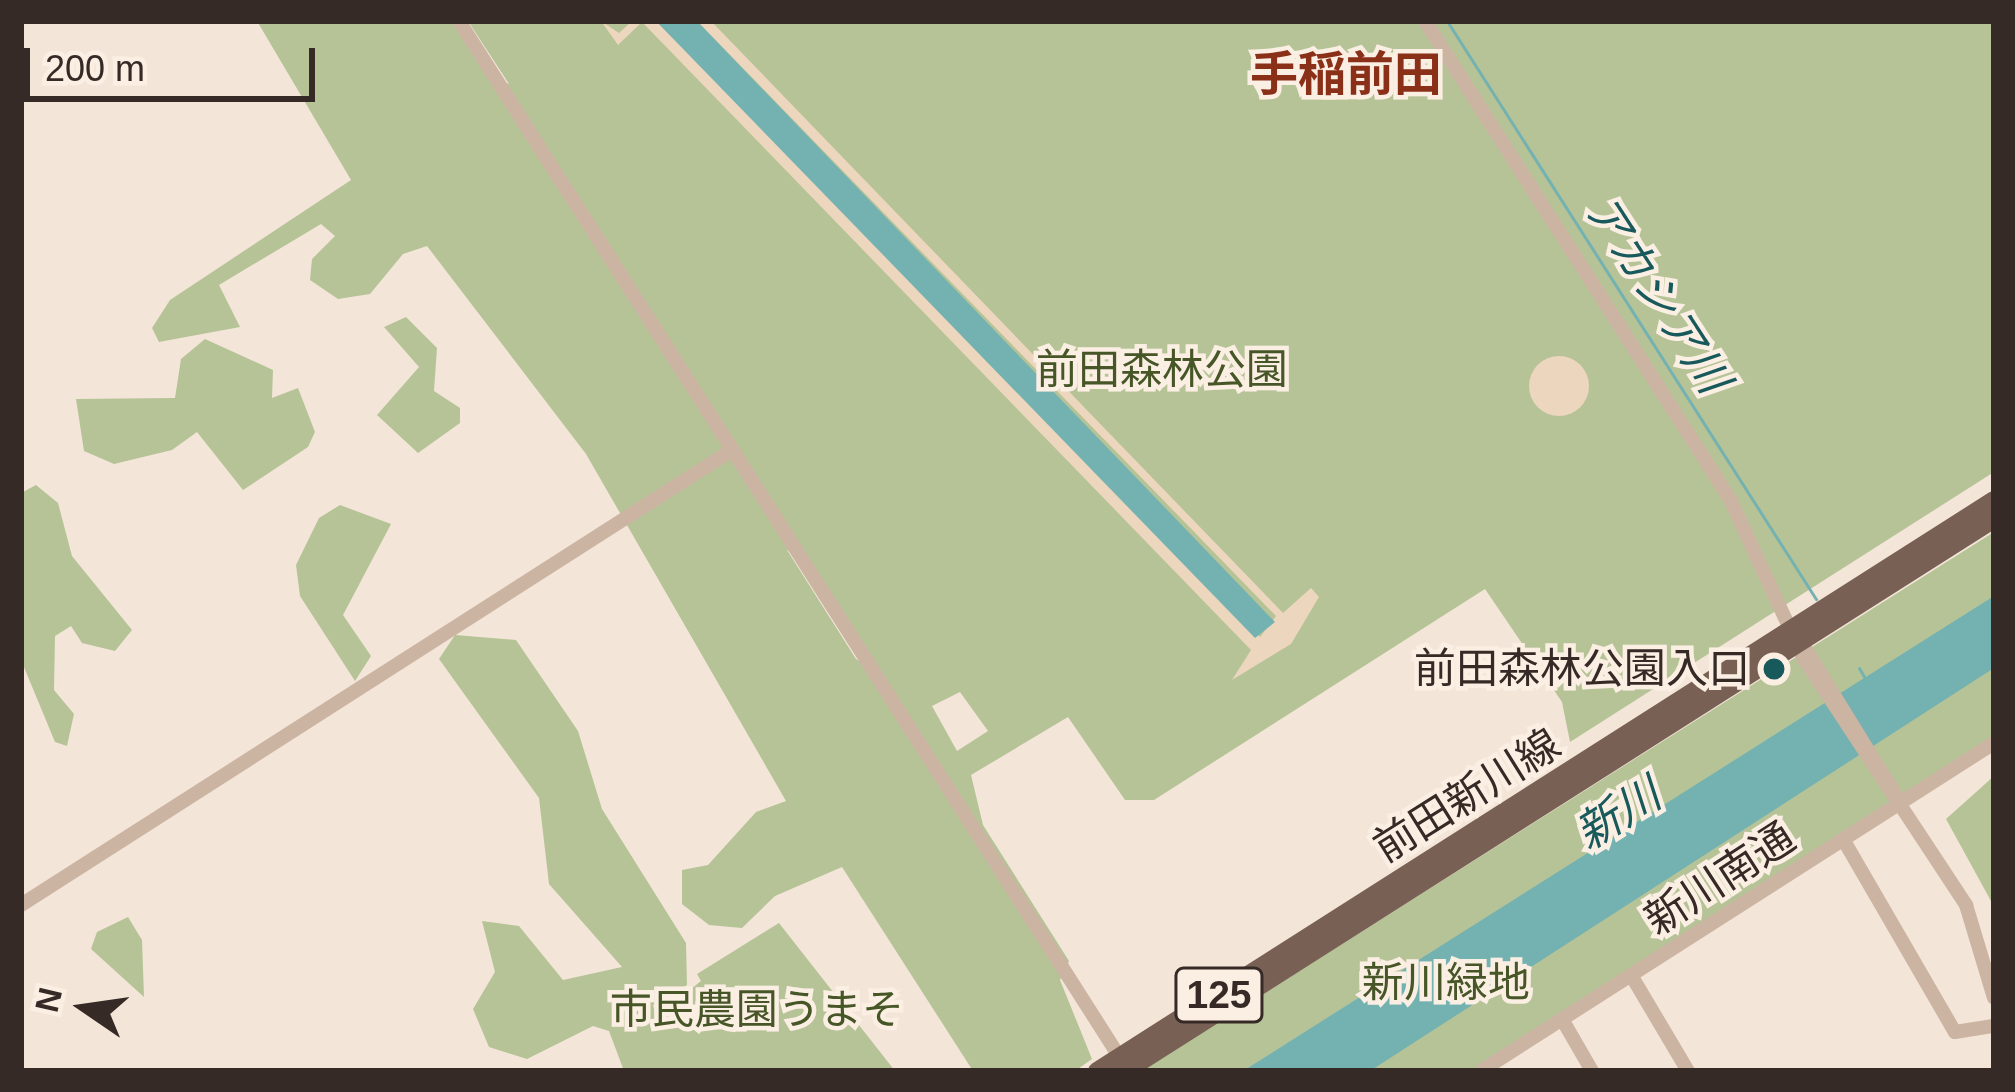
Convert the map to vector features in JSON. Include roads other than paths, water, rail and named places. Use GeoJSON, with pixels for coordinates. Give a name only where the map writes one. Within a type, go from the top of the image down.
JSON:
{"type":"FeatureCollection","features":[{"type":"Feature","properties":{"kind":"main road","name":"前田新川線"},"geometry":{"type":"LineString","coordinates":[[1804,646],[1994,500]]}},
{"type":"Feature","properties":{"kind":"main road","name":"前田新川線"},"geometry":{"type":"LineString","coordinates":[[1097,1071],[1125,1066],[1804,646],[1994,519]]}},
{"type":"Feature","properties":{"kind":"street"},"geometry":{"type":"LineString","coordinates":[[459,21],[1125,1066]]}},
{"type":"Feature","properties":{"kind":"street"},"geometry":{"type":"LineString","coordinates":[[1425,21],[1707,460],[1804,646],[1966,904],[1994,998]]}},
{"type":"Feature","properties":{"kind":"street"},"geometry":{"type":"LineString","coordinates":[[21,905],[732,450]]}},
{"type":"Feature","properties":{"kind":"street","name":"新川南通"},"geometry":{"type":"LineString","coordinates":[[1481,1071],[1508,1064],[1562,1019],[1994,743]]}},
{"type":"Feature","properties":{"kind":"street"},"geometry":{"type":"LineString","coordinates":[[1843,839],[1954,1032],[1994,1026]]}},
{"type":"Feature","properties":{"kind":"street"},"geometry":{"type":"LineString","coordinates":[[1631,975],[1688,1071]]}},
{"type":"Feature","properties":{"kind":"street"},"geometry":{"type":"LineString","coordinates":[[1562,1019],[1592,1071]]}},
{"type":"Feature","properties":{"kind":"water"},"geometry":{"type":"Polygon","coordinates":[[[656,21],[697,21],[1275,622],[1255,638],[656,21]]]}},
{"type":"Feature","properties":{"kind":"water"},"geometry":{"type":"Polygon","coordinates":[[[1994,596],[1994,668],[1370,1071],[1243,1071],[1994,596]]]}},
{"type":"Feature","properties":{"kind":"waterway","name":"アカシア川"},"geometry":{"type":"LineString","coordinates":[[1447,21],[1816,599]]}},
{"type":"Feature","properties":{"kind":"waterway","name":"アカシア川"},"geometry":{"type":"LineString","coordinates":[[1859,668],[1867,682]]}},
{"type":"Feature","properties":{"kind":"place","name":"前田森林公園入口"},"geometry":{"type":"Point","coordinates":[1774,669]}},
{"type":"Feature","properties":{"kind":"district","name":"手稲前田"},"geometry":{"type":"Point","coordinates":[1346,75]}},
{"type":"Feature","properties":{"kind":"park label","name":"前田森林公園"},"geometry":{"type":"Point","coordinates":[1162,370]}},
{"type":"Feature","properties":{"kind":"park label","name":"新川緑地"},"geometry":{"type":"Point","coordinates":[1446,983]}},
{"type":"Feature","properties":{"kind":"park label","name":"市民農園うまそ"},"geometry":{"type":"Point","coordinates":[757,1010]}},
{"type":"Feature","properties":{"kind":"water label","name":"新川"},"geometry":{"type":"Point","coordinates":[1618,814]}}]}
